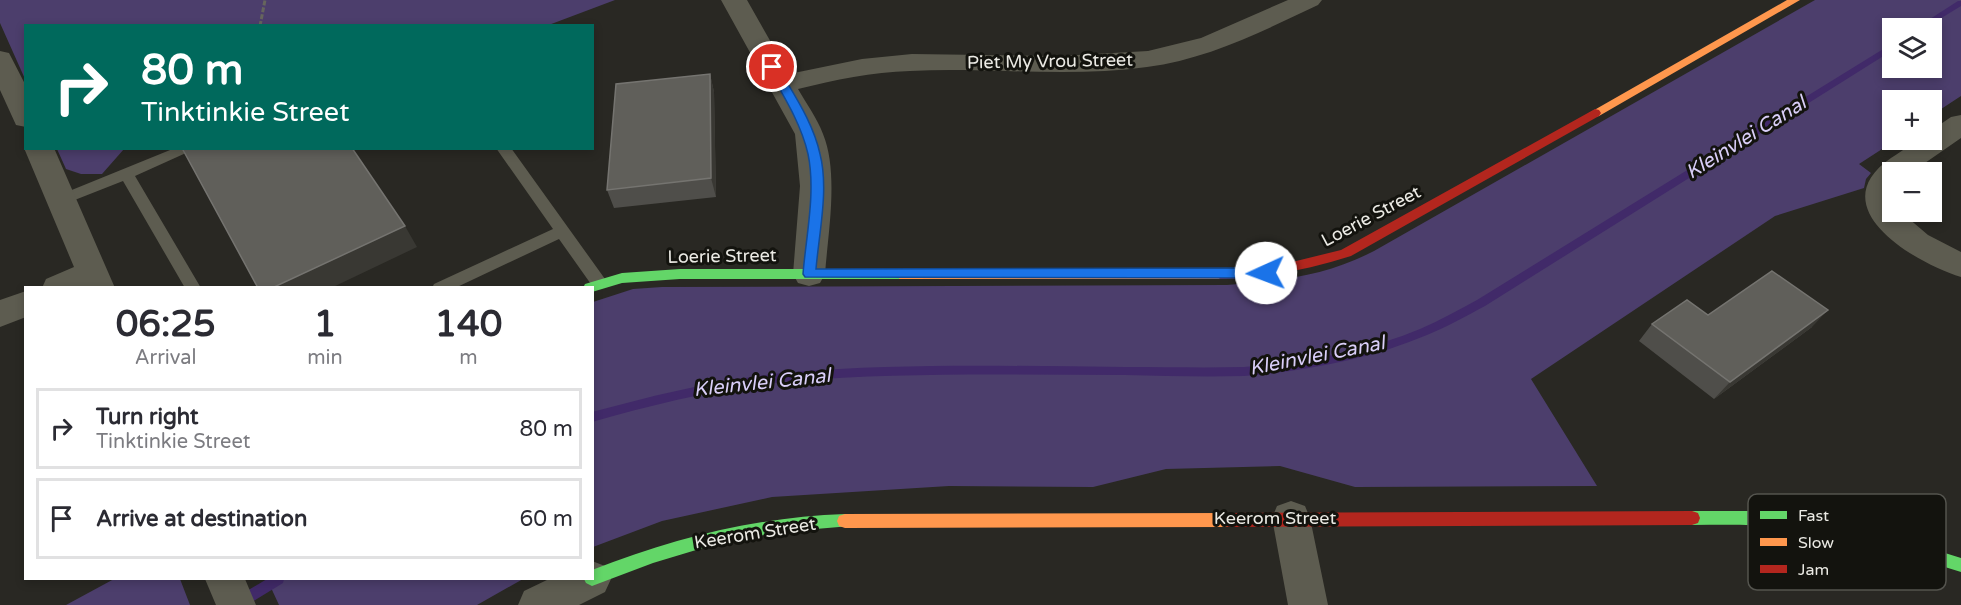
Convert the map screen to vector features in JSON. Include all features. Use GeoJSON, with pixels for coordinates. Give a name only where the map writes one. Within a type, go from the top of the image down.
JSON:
{"type":"FeatureCollection","features":[{"type":"Feature","properties":{"kind":"street"},"geometry":{"type":"LineString","coordinates":[[734,0],[800,115],[814,155],[816,188],[809,274]]}},
{"type":"Feature","properties":{"kind":"street","name":"Piet My Vrou Street"},"geometry":{"type":"LineString","coordinates":[[782,84],[837,71],[903,63],[1116,62],[1150,59],[1216,41],[1309,0]]}},
{"type":"Feature","properties":{"kind":"street","name":"Loerie Street"},"geometry":{"type":"LineString","coordinates":[[595,286],[634,277],[680,274],[1254,274],[1278,272],[1324,261],[1374,237],[1795,0]]}},
{"type":"Feature","properties":{"kind":"street"},"geometry":{"type":"LineString","coordinates":[[0,59],[15,112]]}},
{"type":"Feature","properties":{"kind":"street"},"geometry":{"type":"LineString","coordinates":[[1961,124],[1885,177],[1879,186],[1878,197],[1892,223],[1926,249],[1961,265]]}},
{"type":"Feature","properties":{"kind":"street"},"geometry":{"type":"LineString","coordinates":[[40,150],[96,280],[68,286]]}},
{"type":"Feature","properties":{"kind":"street"},"geometry":{"type":"LineString","coordinates":[[0,314],[24,304]]}},
{"type":"Feature","properties":{"kind":"street"},"geometry":{"type":"LineString","coordinates":[[1291,518],[1308,605]]}},
{"type":"Feature","properties":{"kind":"street","name":"Keerom Street"},"geometry":{"type":"LineString","coordinates":[[594,578],[671,548],[727,534],[782,525],[838,521],[1748,518]]}},
{"type":"Feature","properties":{"kind":"street","name":"Keerom Street"},"geometry":{"type":"LineString","coordinates":[[1946,560],[1961,565]]}},
{"type":"Feature","properties":{"kind":"street"},"geometry":{"type":"LineString","coordinates":[[225,580],[236,605]]}},
{"type":"Feature","properties":{"kind":"street","name":"Keerom Street"},"geometry":{"type":"LineString","coordinates":[[538,605],[590,580]]}},
{"type":"Feature","properties":{"kind":"lane"},"geometry":{"type":"LineString","coordinates":[[62,200],[128,176],[186,150]]}},
{"type":"Feature","properties":{"kind":"lane"},"geometry":{"type":"LineString","coordinates":[[504,150],[562,231],[595,286]]}},
{"type":"Feature","properties":{"kind":"lane"},"geometry":{"type":"LineString","coordinates":[[128,176],[192,286]]}},
{"type":"Feature","properties":{"kind":"lane"},"geometry":{"type":"LineString","coordinates":[[444,286],[562,231]]}},
{"type":"Feature","properties":{"kind":"path"},"geometry":{"type":"LineString","coordinates":[[260,24],[265,0]]}},
{"type":"Feature","properties":{"kind":"shaded area"},"geometry":{"type":"Polygon","coordinates":[[[0,0],[615,0],[551,24],[24,24],[24,77],[0,23],[0,0]]]}},
{"type":"Feature","properties":{"kind":"shaded area"},"geometry":{"type":"Polygon","coordinates":[[[1815,0],[1961,0],[1961,96],[1942,108],[1942,90],[1882,90],[1882,149],[1859,164],[1871,173],[1866,179],[1864,188],[1775,216],[1531,379],[1597,486],[1355,487],[1280,466],[1166,469],[1093,487],[949,486],[772,497],[662,521],[594,547],[594,302],[633,289],[662,287],[1227,285],[1302,276],[1338,266],[1374,251],[1815,0]]]}},
{"type":"Feature","properties":{"kind":"shaded area"},"geometry":{"type":"Polygon","coordinates":[[[57,150],[123,150],[102,174],[81,174],[66,169],[57,150]]]}},
{"type":"Feature","properties":{"kind":"shaded area"},"geometry":{"type":"Polygon","coordinates":[[[112,580],[180,580],[190,605],[66,605],[112,580]]]}},
{"type":"Feature","properties":{"kind":"shaded area"},"geometry":{"type":"Polygon","coordinates":[[[267,580],[521,580],[477,605],[279,605],[267,580]]]}},
{"type":"Feature","properties":{"kind":"building"},"geometry":{"type":"Polygon","coordinates":[[[710,74],[711,178],[607,190],[616,84],[710,74]]]}},
{"type":"Feature","properties":{"kind":"building"},"geometry":{"type":"Polygon","coordinates":[[[183,150],[353,150],[405,226],[276,286],[257,286],[183,150]]]}},
{"type":"Feature","properties":{"kind":"building"},"geometry":{"type":"Polygon","coordinates":[[[1772,271],[1828,310],[1730,382],[1652,324],[1687,300],[1708,315],[1772,271]]]}},
{"type":"Feature","properties":{"kind":"waterway","name":"Kleinvlei Canal"},"geometry":{"type":"LineString","coordinates":[[1936,18],[1961,3]]}},
{"type":"Feature","properties":{"kind":"waterway","name":"Kleinvlei Canal"},"geometry":{"type":"LineString","coordinates":[[594,416],[658,398],[724,385],[791,377],[925,370],[1244,371],[1321,361],[1366,351],[1431,329],[1481,303],[1882,53]]}},
{"type":"Feature","properties":{"kind":"waterway","name":"Kleinvlei Canal"},"geometry":{"type":"LineString","coordinates":[[235,605],[276,580]]}},
{"type":"Feature","properties":{"kind":"traffic: fast"},"geometry":{"type":"LineString","coordinates":[[594,287],[622,278],[680,274],[900,274]]}},
{"type":"Feature","properties":{"kind":"traffic: fast"},"geometry":{"type":"LineString","coordinates":[[1692,518],[1748,518]]}},
{"type":"Feature","properties":{"kind":"traffic: fast"},"geometry":{"type":"LineString","coordinates":[[594,577],[653,555],[716,537],[780,525],[845,521]]}},
{"type":"Feature","properties":{"kind":"traffic: fast"},"geometry":{"type":"LineString","coordinates":[[1946,560],[1961,565]]}},
{"type":"Feature","properties":{"kind":"traffic: slow"},"geometry":{"type":"LineString","coordinates":[[1595,113],[1795,0]]}},
{"type":"Feature","properties":{"kind":"traffic: slow"},"geometry":{"type":"LineString","coordinates":[[900,274],[1220,274]]}},
{"type":"Feature","properties":{"kind":"traffic: slow"},"geometry":{"type":"LineString","coordinates":[[845,521],[1228,520]]}},
{"type":"Feature","properties":{"kind":"traffic: jam"},"geometry":{"type":"LineString","coordinates":[[1220,274],[1284,269],[1346,253],[1595,113]]}},
{"type":"Feature","properties":{"kind":"traffic: jam"},"geometry":{"type":"LineString","coordinates":[[1228,520],[1692,518]]}},
{"type":"Feature","properties":{"kind":"route"},"geometry":{"type":"LineString","coordinates":[[772,67],[800,115],[809,134],[814,155],[816,188],[809,274],[1266,273]]}}]}
